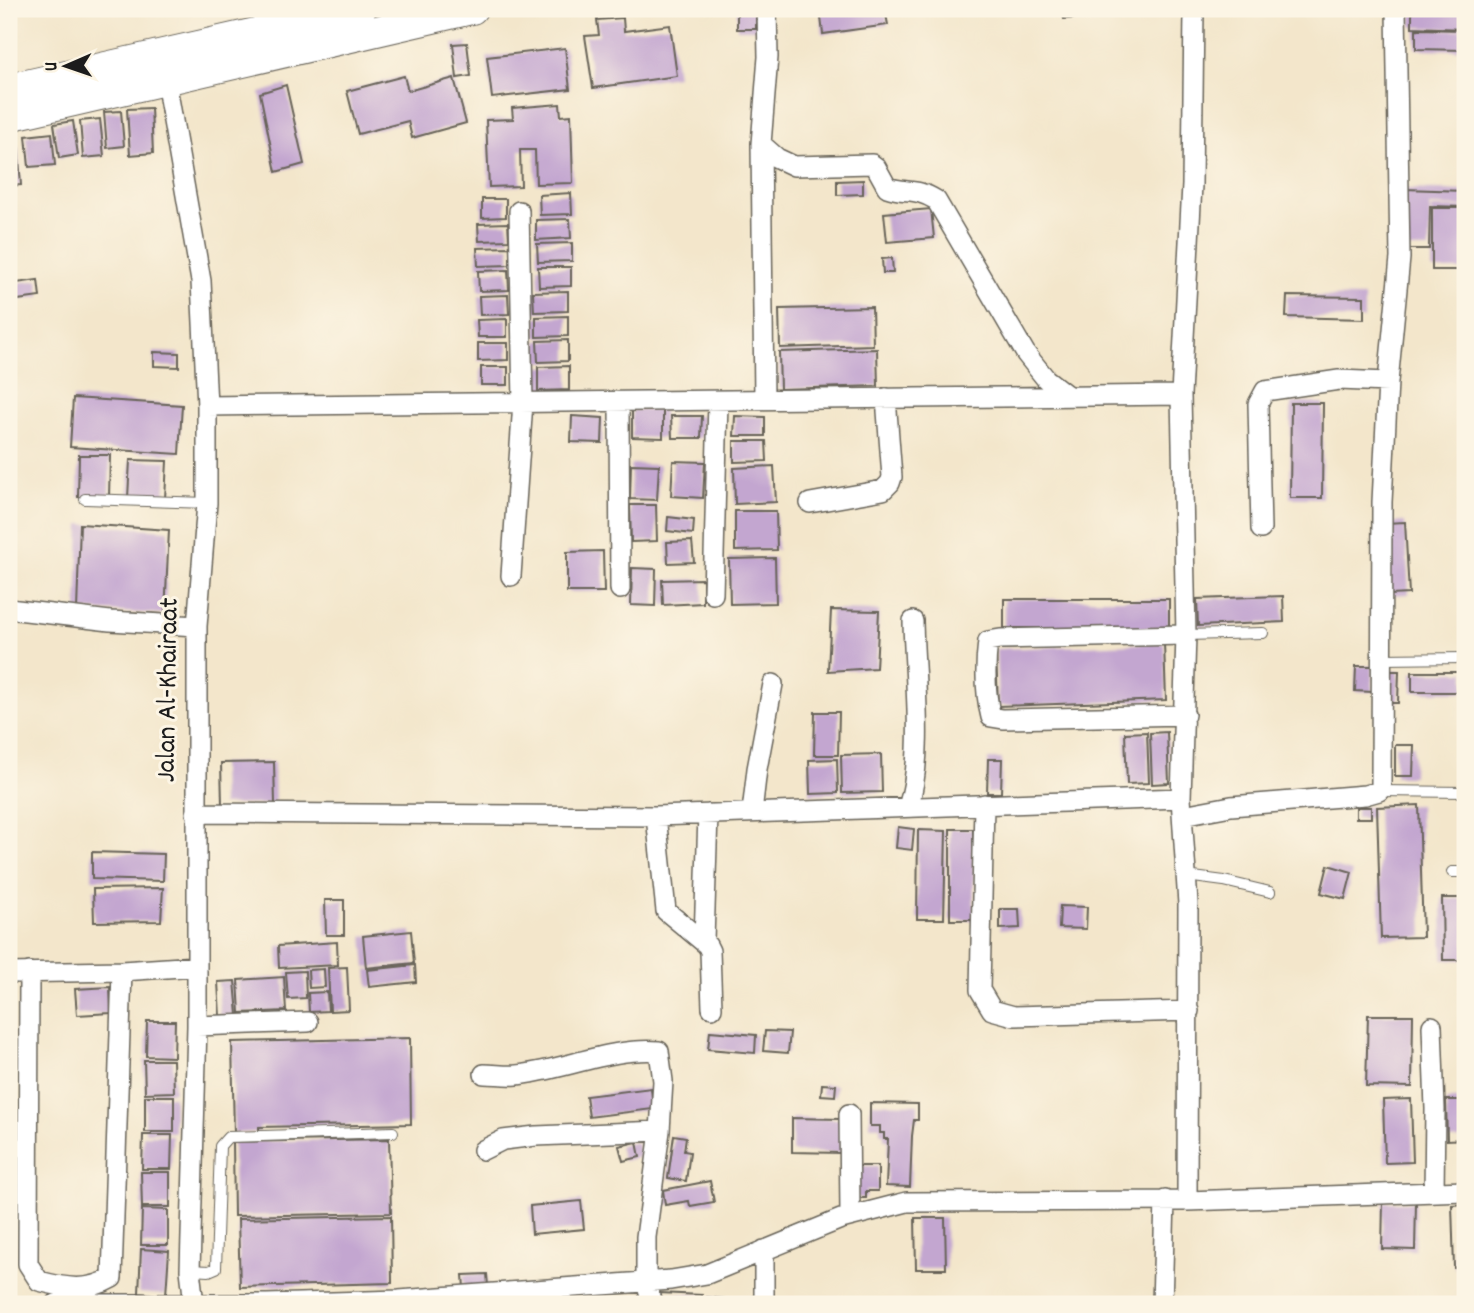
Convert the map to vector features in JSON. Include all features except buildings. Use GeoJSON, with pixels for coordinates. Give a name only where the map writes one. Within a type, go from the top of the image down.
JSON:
{"type":"FeatureCollection","features":[{"type":"Feature","properties":{"kind":"main road"},"geometry":{"type":"LineString","coordinates":[[9,89],[361,9]]}},
{"type":"Feature","properties":{"kind":"main road"},"geometry":{"type":"LineString","coordinates":[[9,116],[472,9]]}},
{"type":"Feature","properties":{"kind":"street"},"geometry":{"type":"LineString","coordinates":[[764,398],[761,144],[768,57],[767,9]]}},
{"type":"Feature","properties":{"kind":"street"},"geometry":{"type":"LineString","coordinates":[[1187,1201],[1189,1011],[1182,807],[1186,635],[1181,395],[1192,185],[1194,9]]}},
{"type":"Feature","properties":{"kind":"street"},"geometry":{"type":"LineString","coordinates":[[196,813],[656,816],[984,804],[1182,807],[1231,806],[1365,795],[1379,791],[1382,779],[1382,502],[1388,382],[1399,258],[1396,9]]}},
{"type":"Feature","properties":{"kind":"street","name":"Jalan Al-Khairaat"},"geometry":{"type":"LineString","coordinates":[[166,80],[201,281],[207,406],[207,503],[197,625],[197,1026],[190,1270],[194,1304]]}},
{"type":"Feature","properties":{"kind":"street"},"geometry":{"type":"LineString","coordinates":[[761,144],[777,158],[794,166],[872,163],[884,184],[890,188],[921,191],[936,200],[1026,354],[1046,379],[1068,396]]}},
{"type":"Feature","properties":{"kind":"street"},"geometry":{"type":"LineString","coordinates":[[510,576],[523,402],[519,211]]}},
{"type":"Feature","properties":{"kind":"street"},"geometry":{"type":"LineString","coordinates":[[1261,529],[1258,404],[1265,391],[1339,380],[1388,382]]}},
{"type":"Feature","properties":{"kind":"street"},"geometry":{"type":"LineString","coordinates":[[207,406],[1181,395]]}},
{"type":"Feature","properties":{"kind":"street"},"geometry":{"type":"LineString","coordinates":[[810,503],[883,490],[890,483],[892,477],[886,398]]}},
{"type":"Feature","properties":{"kind":"street"},"geometry":{"type":"LineString","coordinates":[[713,594],[718,401]]}},
{"type":"Feature","properties":{"kind":"street"},"geometry":{"type":"LineString","coordinates":[[619,403],[620,589]]}},
{"type":"Feature","properties":{"kind":"street"},"geometry":{"type":"LineString","coordinates":[[9,609],[110,621],[197,625]]}},
{"type":"Feature","properties":{"kind":"street"},"geometry":{"type":"LineString","coordinates":[[908,807],[915,785],[917,752],[913,621]]}},
{"type":"Feature","properties":{"kind":"street"},"geometry":{"type":"LineString","coordinates":[[1185,715],[1003,719],[991,717],[986,653],[988,641],[1000,639],[1186,635]]}},
{"type":"Feature","properties":{"kind":"street"},"geometry":{"type":"LineString","coordinates":[[752,812],[773,684]]}},
{"type":"Feature","properties":{"kind":"street"},"geometry":{"type":"LineString","coordinates":[[984,804],[981,990],[992,1010],[1014,1016],[1189,1011]]}},
{"type":"Feature","properties":{"kind":"street"},"geometry":{"type":"LineString","coordinates":[[704,940],[708,814]]}},
{"type":"Feature","properties":{"kind":"street"},"geometry":{"type":"LineString","coordinates":[[656,816],[666,911],[704,940],[710,951],[712,1008]]}},
{"type":"Feature","properties":{"kind":"street"},"geometry":{"type":"LineString","coordinates":[[9,973],[122,971],[196,966]]}},
{"type":"Feature","properties":{"kind":"street"},"geometry":{"type":"LineString","coordinates":[[29,972],[28,1264],[38,1281],[64,1287],[98,1286],[112,1278],[122,971]]}},
{"type":"Feature","properties":{"kind":"street"},"geometry":{"type":"LineString","coordinates":[[197,1026],[308,1022]]}},
{"type":"Feature","properties":{"kind":"street"},"geometry":{"type":"LineString","coordinates":[[1432,1026],[1434,1192]]}},
{"type":"Feature","properties":{"kind":"street"},"geometry":{"type":"LineString","coordinates":[[484,1074],[516,1075],[644,1050],[659,1051],[663,1081],[660,1131],[646,1237],[646,1282],[652,1304]]}},
{"type":"Feature","properties":{"kind":"street"},"geometry":{"type":"LineString","coordinates":[[849,1114],[850,1215]]}},
{"type":"Feature","properties":{"kind":"street"},"geometry":{"type":"LineString","coordinates":[[483,1150],[503,1140],[536,1136],[660,1131]]}},
{"type":"Feature","properties":{"kind":"street"},"geometry":{"type":"LineString","coordinates":[[56,1304],[399,1302],[646,1282],[707,1273],[850,1215],[907,1202],[1187,1201],[1465,1191]]}},
{"type":"Feature","properties":{"kind":"street"},"geometry":{"type":"LineString","coordinates":[[1161,1304],[1165,1200]]}},
{"type":"Feature","properties":{"kind":"street"},"geometry":{"type":"LineString","coordinates":[[764,1250],[764,1304]]}},
{"type":"Feature","properties":{"kind":"lane"},"geometry":{"type":"LineString","coordinates":[[85,499],[207,503]]}},
{"type":"Feature","properties":{"kind":"lane"},"geometry":{"type":"LineString","coordinates":[[1186,635],[1263,633]]}},
{"type":"Feature","properties":{"kind":"lane"},"geometry":{"type":"LineString","coordinates":[[1382,659],[1465,658]]}},
{"type":"Feature","properties":{"kind":"lane"},"geometry":{"type":"LineString","coordinates":[[1379,791],[1465,792]]}},
{"type":"Feature","properties":{"kind":"lane"},"geometry":{"type":"LineString","coordinates":[[1452,872],[1465,872]]}},
{"type":"Feature","properties":{"kind":"lane"},"geometry":{"type":"LineString","coordinates":[[1186,876],[1224,881],[1270,892]]}},
{"type":"Feature","properties":{"kind":"lane"},"geometry":{"type":"LineString","coordinates":[[190,1270],[209,1271],[216,1268],[220,1146],[228,1137],[393,1132]]}}]}
